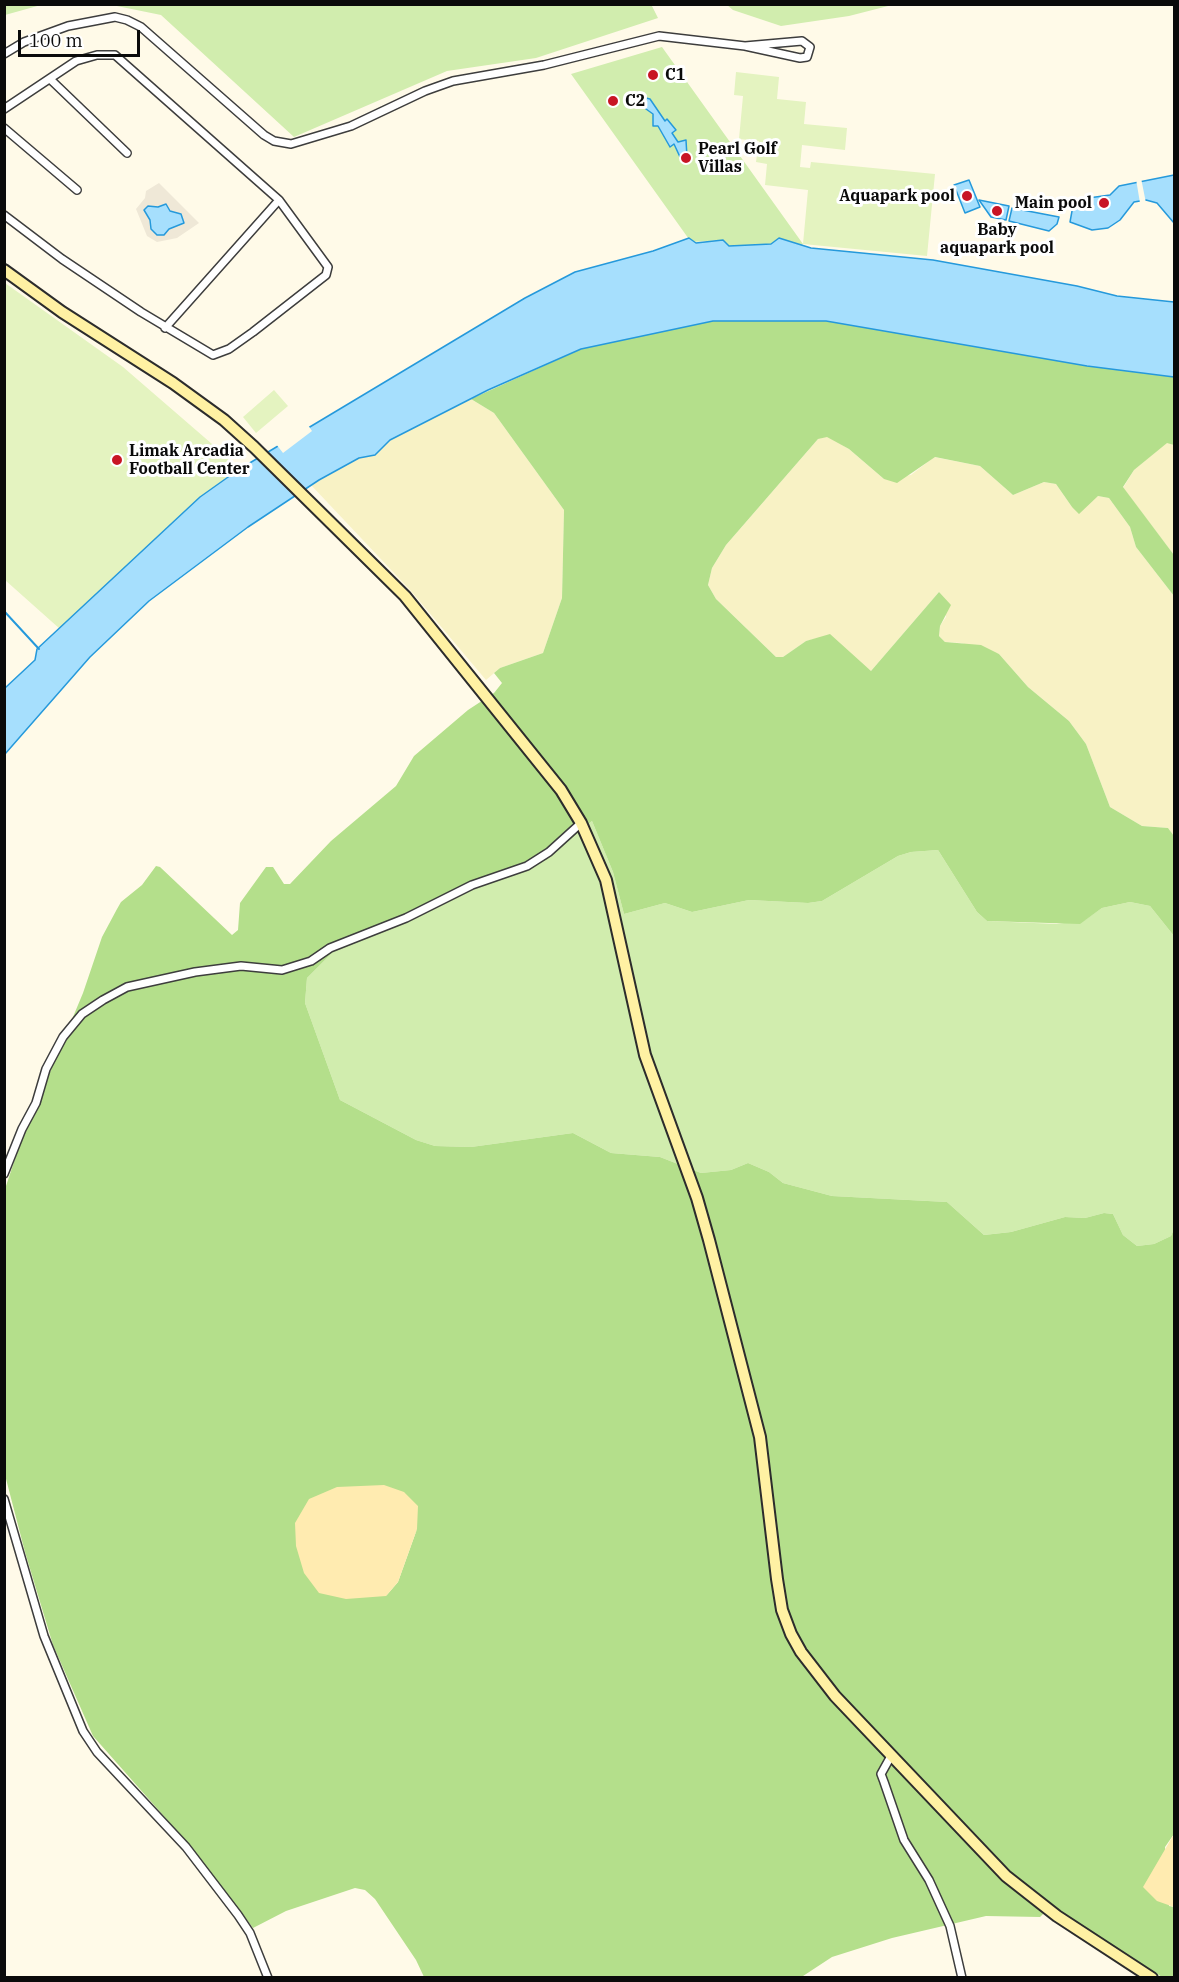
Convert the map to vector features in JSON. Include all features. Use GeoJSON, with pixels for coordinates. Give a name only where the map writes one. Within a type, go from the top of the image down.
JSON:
{"type":"FeatureCollection","features":[{"type":"Feature","properties":{"kind":"street"},"geometry":{"type":"LineString","coordinates":[[4,54],[24,42],[68,26],[115,17],[127,20],[141,27],[264,135],[274,141],[291,144],[351,126],[425,91],[453,81],[544,65],[659,36],[745,46],[800,58],[807,57],[810,47],[802,41],[745,46]]}},
{"type":"Feature","properties":{"kind":"street"},"geometry":{"type":"LineString","coordinates":[[4,110],[75,61],[97,55],[115,55],[279,201],[328,267],[326,275],[229,349],[213,356],[165,328],[62,259],[4,215]]}},
{"type":"Feature","properties":{"kind":"street"},"geometry":{"type":"LineString","coordinates":[[50,79],[127,153]]}},
{"type":"Feature","properties":{"kind":"street"},"geometry":{"type":"LineString","coordinates":[[4,128],[77,190]]}},
{"type":"Feature","properties":{"kind":"street"},"geometry":{"type":"LineString","coordinates":[[165,328],[279,201]]}},
{"type":"Feature","properties":{"kind":"street"},"geometry":{"type":"LineString","coordinates":[[4,270],[62,312],[172,383],[224,420],[254,447],[405,596],[561,790],[581,823],[606,880],[642,1045],[697,1198],[736,1344],[765,1467],[782,1610],[801,1652],[814,1671],[891,1756],[1006,1876],[1057,1916],[1152,1977]]}},
{"type":"Feature","properties":{"kind":"street"},"geometry":{"type":"LineString","coordinates":[[4,1174],[36,1103],[46,1070],[63,1037],[82,1014],[103,1000],[127,987],[195,972],[241,966],[282,970],[311,961],[330,948],[406,918],[472,885],[527,866],[549,852],[581,823]]}},
{"type":"Feature","properties":{"kind":"street"},"geometry":{"type":"LineString","coordinates":[[4,1499],[44,1636],[83,1731],[97,1752],[186,1847],[238,1915],[254,1941],[268,1977]]}},
{"type":"Feature","properties":{"kind":"street"},"geometry":{"type":"LineString","coordinates":[[891,1756],[881,1774],[904,1840],[929,1880],[950,1926],[962,1977]]}},
{"type":"Feature","properties":{"kind":"shaded area"},"geometry":{"type":"Polygon","coordinates":[[[159,183],[199,223],[177,238],[157,242],[147,236],[136,209],[145,198],[146,191],[159,183]]]}},
{"type":"Feature","properties":{"kind":"shaded area"},"geometry":{"type":"Polygon","coordinates":[[[471,399],[494,413],[564,510],[562,598],[543,653],[500,668],[486,680],[411,591],[311,485],[359,458],[375,455],[390,440],[471,399]]]}},
{"type":"Feature","properties":{"kind":"shaded area"},"geometry":{"type":"Polygon","coordinates":[[[827,436],[849,449],[884,479],[911,475],[934,457],[980,466],[1013,495],[1044,482],[1056,484],[1072,507],[1098,496],[1109,498],[1130,527],[1136,547],[1174,596],[1174,836],[1168,828],[1142,826],[1110,807],[1086,744],[1069,721],[1028,687],[999,654],[961,643],[945,642],[939,636],[940,626],[946,617],[939,592],[871,671],[823,637],[806,641],[783,657],[776,657],[716,599],[708,585],[712,568],[726,545],[818,439],[827,436]]]}},
{"type":"Feature","properties":{"kind":"shaded area"},"geometry":{"type":"Polygon","coordinates":[[[1167,442],[1174,445],[1174,555],[1123,488],[1134,470],[1167,442]]]}},
{"type":"Feature","properties":{"kind":"green space"},"geometry":{"type":"Polygon","coordinates":[[[5,4],[41,4],[41,5],[5,15],[5,4]]]}},
{"type":"Feature","properties":{"kind":"green space"},"geometry":{"type":"Polygon","coordinates":[[[651,4],[658,18],[536,58],[447,71],[294,137],[161,15],[112,5],[651,4]]]}},
{"type":"Feature","properties":{"kind":"green space"},"geometry":{"type":"Polygon","coordinates":[[[727,5],[892,5],[849,16],[781,26],[733,10],[727,5]]]}},
{"type":"Feature","properties":{"kind":"green space","name":"Pearl Golf Villas"},"geometry":{"type":"Polygon","coordinates":[[[662,47],[803,244],[801,246],[779,238],[771,244],[729,246],[723,240],[691,242],[571,74],[662,47]]]}},
{"type":"Feature","properties":{"kind":"green space"},"geometry":{"type":"Polygon","coordinates":[[[736,72],[779,77],[777,99],[806,102],[804,124],[847,128],[845,150],[802,145],[800,167],[810,168],[811,162],[935,174],[927,256],[803,244],[808,190],[765,185],[767,164],[756,162],[759,141],[739,139],[743,96],[734,95],[736,72]]]}},
{"type":"Feature","properties":{"kind":"green space","name":"Limak Arcadia Football Center"},"geometry":{"type":"Polygon","coordinates":[[[5,283],[123,367],[219,450],[238,470],[200,497],[60,629],[5,580],[5,283]]]}},
{"type":"Feature","properties":{"kind":"green space"},"geometry":{"type":"Polygon","coordinates":[[[713,321],[826,321],[1087,366],[1174,377],[1174,445],[1167,443],[1134,470],[1123,487],[1174,555],[1174,596],[1136,547],[1130,527],[1109,498],[1098,496],[1079,514],[1056,484],[1044,482],[1013,495],[980,466],[935,457],[897,483],[884,479],[849,449],[827,437],[818,439],[726,545],[712,568],[708,585],[716,599],[776,657],[783,657],[806,641],[830,634],[871,671],[939,592],[951,605],[940,626],[939,636],[945,642],[981,645],[999,654],[1028,687],[1069,721],[1086,744],[1110,807],[1142,826],[1168,828],[1174,836],[1174,936],[1150,906],[1130,902],[1102,908],[1080,924],[987,921],[977,912],[938,850],[911,852],[898,856],[822,901],[808,903],[749,900],[692,912],[665,903],[624,914],[613,872],[592,821],[547,860],[468,890],[395,927],[337,948],[307,978],[305,1003],[340,1100],[416,1140],[435,1146],[471,1147],[573,1133],[611,1153],[660,1157],[701,1173],[731,1170],[748,1163],[769,1172],[783,1183],[832,1196],[947,1202],[984,1235],[1011,1232],[1065,1217],[1085,1218],[1104,1213],[1113,1214],[1123,1235],[1137,1246],[1154,1244],[1171,1236],[1174,1229],[1174,1834],[1165,1847],[1169,1906],[1174,1907],[1174,1977],[1162,1977],[1050,1907],[1040,1917],[986,1916],[892,1938],[832,1957],[800,1978],[424,1977],[416,1960],[375,1899],[365,1890],[355,1888],[286,1911],[253,1928],[192,1848],[93,1736],[53,1645],[5,1475],[4,1192],[20,1144],[83,993],[102,937],[121,902],[142,885],[156,866],[160,867],[232,935],[238,930],[240,903],[266,867],[273,867],[284,884],[290,884],[331,841],[396,786],[414,756],[468,710],[494,693],[502,683],[494,673],[500,668],[543,653],[562,598],[564,510],[494,413],[471,399],[581,349],[713,321]],[[417,1529],[386,1596],[398,1582],[417,1529]]]}},
{"type":"Feature","properties":{"kind":"green space"},"geometry":{"type":"Polygon","coordinates":[[[274,390],[288,406],[256,433],[243,417],[274,390]]]}},
{"type":"Feature","properties":{"kind":"green space"},"geometry":{"type":"Polygon","coordinates":[[[592,821],[613,872],[624,914],[665,903],[692,912],[749,900],[808,903],[822,901],[898,856],[911,852],[938,850],[977,912],[987,921],[1057,924],[1085,920],[1102,908],[1130,902],[1150,906],[1174,936],[1174,1229],[1171,1236],[1154,1244],[1137,1246],[1123,1235],[1113,1214],[1104,1213],[1085,1218],[1065,1217],[1011,1232],[984,1235],[947,1202],[832,1196],[783,1183],[769,1172],[748,1163],[731,1170],[701,1173],[660,1157],[611,1153],[573,1133],[471,1147],[435,1146],[416,1140],[340,1100],[305,1003],[307,978],[337,948],[468,890],[547,860],[592,821]]]}},
{"type":"Feature","properties":{"kind":"sand"},"geometry":{"type":"Polygon","coordinates":[[[384,1485],[404,1492],[418,1506],[417,1529],[398,1582],[386,1596],[346,1599],[319,1593],[304,1573],[296,1546],[295,1523],[309,1499],[337,1487],[384,1485]]]}},
{"type":"Feature","properties":{"kind":"sand"},"geometry":{"type":"Polygon","coordinates":[[[1174,1834],[1174,1907],[1157,1901],[1143,1887],[1174,1834]]]}},
{"type":"Feature","properties":{"kind":"water"},"geometry":{"type":"Polygon","coordinates":[[[642,97],[650,99],[665,121],[667,119],[676,130],[672,133],[678,142],[686,140],[687,157],[680,157],[674,144],[670,147],[658,126],[653,126],[653,114],[639,104],[642,97]]]}},
{"type":"Feature","properties":{"kind":"water","name":"Main pool"},"geometry":{"type":"Polygon","coordinates":[[[1174,175],[1174,223],[1157,203],[1146,200],[1134,202],[1120,220],[1108,228],[1092,230],[1070,222],[1074,200],[1110,195],[1119,186],[1174,175]]]}},
{"type":"Feature","properties":{"kind":"water","name":"Aquapark pool"},"geometry":{"type":"Polygon","coordinates":[[[969,180],[980,207],[965,213],[954,185],[969,180]]]}},
{"type":"Feature","properties":{"kind":"water","name":"Baby aquapark pool"},"geometry":{"type":"Polygon","coordinates":[[[979,200],[1009,206],[1006,220],[991,217],[979,200]]]}},
{"type":"Feature","properties":{"kind":"water"},"geometry":{"type":"Polygon","coordinates":[[[166,204],[170,211],[181,214],[184,223],[169,229],[164,235],[157,235],[151,229],[150,220],[144,210],[148,206],[158,207],[166,204]]]}},
{"type":"Feature","properties":{"kind":"water"},"geometry":{"type":"Polygon","coordinates":[[[1012,208],[1059,217],[1057,224],[1049,231],[1009,221],[1012,208]]]}},
{"type":"Feature","properties":{"kind":"water"},"geometry":{"type":"Polygon","coordinates":[[[689,238],[696,243],[723,240],[729,246],[771,244],[779,238],[811,248],[933,260],[1077,286],[1117,296],[1174,302],[1174,377],[1087,366],[826,321],[713,321],[581,349],[488,390],[390,440],[375,455],[359,458],[319,480],[248,527],[149,601],[90,657],[5,754],[5,688],[35,660],[37,649],[200,497],[238,470],[525,298],[575,272],[653,251],[689,238]]]}},
{"type":"Feature","properties":{"kind":"pier"},"geometry":{"type":"Polygon","coordinates":[[[1141,178],[1146,203],[1140,203],[1136,179],[1141,178]]]}},
{"type":"Feature","properties":{"kind":"pier"},"geometry":{"type":"Polygon","coordinates":[[[308,425],[312,431],[283,453],[276,444],[308,425]]]}},
{"type":"Feature","properties":{"kind":"waterway"},"geometry":{"type":"LineString","coordinates":[[4,611],[39,649]]}},
{"type":"Feature","properties":{"kind":"place","name":"C1"},"geometry":{"type":"Point","coordinates":[653,75]}},
{"type":"Feature","properties":{"kind":"place","name":"C2"},"geometry":{"type":"Point","coordinates":[613,101]}},
{"type":"Feature","properties":{"kind":"place","name":"Pearl Golf Villas"},"geometry":{"type":"Point","coordinates":[686,158]}},
{"type":"Feature","properties":{"kind":"place","name":"Aquapark pool"},"geometry":{"type":"Point","coordinates":[967,196]}},
{"type":"Feature","properties":{"kind":"place","name":"Main pool"},"geometry":{"type":"Point","coordinates":[1104,203]}},
{"type":"Feature","properties":{"kind":"place","name":"Baby aquapark pool"},"geometry":{"type":"Point","coordinates":[997,211]}},
{"type":"Feature","properties":{"kind":"place","name":"Limak Arcadia Football Center"},"geometry":{"type":"Point","coordinates":[117,460]}}]}
